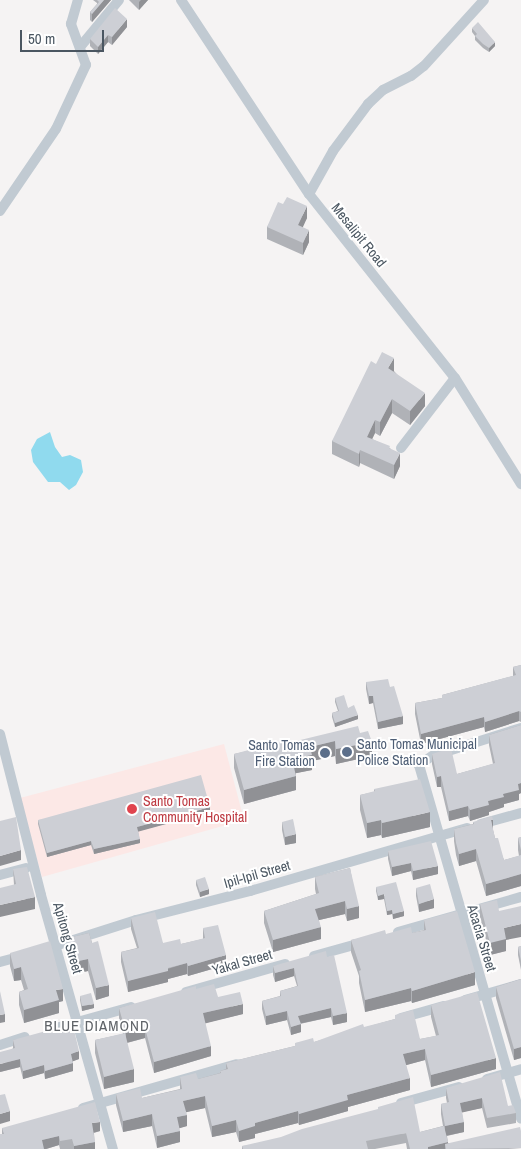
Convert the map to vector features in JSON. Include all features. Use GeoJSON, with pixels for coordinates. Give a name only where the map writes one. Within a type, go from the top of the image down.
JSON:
{"type":"FeatureCollection","features":[{"type":"Feature","properties":{"kind":"street"},"geometry":{"type":"LineString","coordinates":[[0,211],[56,129],[86,65],[71,24],[78,0]]}},
{"type":"Feature","properties":{"kind":"street"},"geometry":{"type":"LineString","coordinates":[[80,47],[119,0]]}},
{"type":"Feature","properties":{"kind":"street","name":"Mesalipit Road"},"geometry":{"type":"LineString","coordinates":[[181,0],[309,194],[455,378],[521,484]]}},
{"type":"Feature","properties":{"kind":"street"},"geometry":{"type":"LineString","coordinates":[[309,194],[333,151],[368,104],[383,90],[411,76],[424,66],[484,0]]}},
{"type":"Feature","properties":{"kind":"street"},"geometry":{"type":"LineString","coordinates":[[401,448],[455,378]]}},
{"type":"Feature","properties":{"kind":"street","name":"Acacia Street"},"geometry":{"type":"LineString","coordinates":[[521,728],[432,756],[419,765],[460,915],[521,1119]]}},
{"type":"Feature","properties":{"kind":"street","name":"Apitong Street"},"geometry":{"type":"LineString","coordinates":[[0,734],[34,866],[113,1149]]}},
{"type":"Feature","properties":{"kind":"street","name":"Ipil-Ipil Street"},"geometry":{"type":"LineString","coordinates":[[0,962],[136,920],[250,891],[521,813]]}},
{"type":"Feature","properties":{"kind":"street"},"geometry":{"type":"LineString","coordinates":[[0,875],[34,866]]}},
{"type":"Feature","properties":{"kind":"street","name":"Yakal Street"},"geometry":{"type":"LineString","coordinates":[[173,996],[521,898]]}},
{"type":"Feature","properties":{"kind":"street"},"geometry":{"type":"LineString","coordinates":[[388,1022],[521,984]]}},
{"type":"Feature","properties":{"kind":"street"},"geometry":{"type":"LineString","coordinates":[[0,1045],[144,1004]]}},
{"type":"Feature","properties":{"kind":"street"},"geometry":{"type":"LineString","coordinates":[[73,1110],[244,1062]]}},
{"type":"Feature","properties":{"kind":"street"},"geometry":{"type":"LineString","coordinates":[[394,1106],[521,1069]]}},
{"type":"Feature","properties":{"kind":"shaded area","name":"Santo Tomas Community Hospital"},"geometry":{"type":"Polygon","coordinates":[[[224,744],[244,820],[42,877],[20,798],[224,744]]]}},
{"type":"Feature","properties":{"kind":"water"},"geometry":{"type":"Polygon","coordinates":[[[50,432],[55,447],[62,457],[70,455],[81,460],[83,472],[76,485],[69,490],[60,482],[48,482],[33,462],[31,450],[37,439],[50,432]]]}},
{"type":"Feature","properties":{"kind":"building"},"geometry":{"type":"Polygon","coordinates":[[[97,0],[104,0],[92,14],[90,12],[99,2],[97,0]]]}},
{"type":"Feature","properties":{"kind":"building"},"geometry":{"type":"Polygon","coordinates":[[[115,8],[127,19],[112,37],[108,35],[98,47],[90,39],[115,8]]]}},
{"type":"Feature","properties":{"kind":"building"},"geometry":{"type":"Polygon","coordinates":[[[478,22],[495,42],[489,48],[475,36],[477,34],[472,28],[478,22]]]}},
{"type":"Feature","properties":{"kind":"building"},"geometry":{"type":"Polygon","coordinates":[[[287,197],[307,206],[298,225],[309,230],[303,243],[267,227],[278,202],[283,204],[287,197]]]}},
{"type":"Feature","properties":{"kind":"building"},"geometry":{"type":"Polygon","coordinates":[[[382,352],[394,358],[388,368],[425,393],[410,411],[392,399],[380,422],[375,420],[367,437],[390,446],[389,448],[400,453],[394,465],[360,450],[359,454],[332,441],[371,361],[376,364],[382,352]]]}},
{"type":"Feature","properties":{"kind":"building"},"geometry":{"type":"Polygon","coordinates":[[[521,665],[521,712],[485,722],[484,717],[421,734],[415,703],[442,698],[442,695],[516,675],[513,667],[521,665]]]}},
{"type":"Feature","properties":{"kind":"building"},"geometry":{"type":"Polygon","coordinates":[[[388,679],[390,687],[394,686],[403,716],[378,722],[373,696],[369,696],[366,682],[388,679]]]}},
{"type":"Feature","properties":{"kind":"building"},"geometry":{"type":"Polygon","coordinates":[[[344,695],[348,708],[354,705],[358,715],[335,723],[332,713],[339,711],[335,698],[344,695]]]}},
{"type":"Feature","properties":{"kind":"building"},"geometry":{"type":"Polygon","coordinates":[[[521,725],[521,783],[518,784],[519,790],[503,794],[504,797],[488,801],[489,805],[470,810],[468,806],[449,811],[441,776],[437,777],[432,754],[451,748],[457,774],[495,763],[489,735],[521,725]]]}},
{"type":"Feature","properties":{"kind":"building"},"geometry":{"type":"Polygon","coordinates":[[[358,726],[360,733],[368,731],[372,742],[336,749],[335,741],[310,747],[312,755],[292,759],[296,776],[244,790],[234,754],[282,741],[288,743],[358,726]]]}},
{"type":"Feature","properties":{"kind":"building","name":"Santo Tomas Community Hospital"},"geometry":{"type":"Polygon","coordinates":[[[201,775],[210,807],[137,827],[140,839],[94,849],[91,841],[47,853],[38,820],[201,775]]]}},
{"type":"Feature","properties":{"kind":"building"},"geometry":{"type":"Polygon","coordinates":[[[420,779],[430,812],[382,823],[381,820],[367,823],[360,795],[375,791],[374,789],[420,779]]]}},
{"type":"Feature","properties":{"kind":"building"},"geometry":{"type":"Polygon","coordinates":[[[492,816],[493,820],[491,820],[495,838],[498,838],[504,860],[521,855],[521,874],[486,884],[476,849],[459,854],[454,829],[474,824],[473,822],[492,816]]]}},
{"type":"Feature","properties":{"kind":"building"},"geometry":{"type":"Polygon","coordinates":[[[16,817],[21,850],[0,856],[0,821],[16,817]]]}},
{"type":"Feature","properties":{"kind":"building"},"geometry":{"type":"Polygon","coordinates":[[[293,819],[296,834],[285,837],[282,822],[293,819]]]}},
{"type":"Feature","properties":{"kind":"building"},"geometry":{"type":"Polygon","coordinates":[[[521,837],[521,850],[518,838],[521,837]]]}},
{"type":"Feature","properties":{"kind":"building"},"geometry":{"type":"Polygon","coordinates":[[[431,841],[438,866],[413,871],[411,863],[392,867],[388,851],[431,841]]]}},
{"type":"Feature","properties":{"kind":"building"},"geometry":{"type":"Polygon","coordinates":[[[27,867],[35,897],[0,905],[0,888],[16,884],[13,869],[27,867]]]}},
{"type":"Feature","properties":{"kind":"building"},"geometry":{"type":"Polygon","coordinates":[[[350,868],[359,906],[347,909],[345,901],[315,909],[321,927],[273,940],[264,911],[319,893],[315,877],[350,868]]]}},
{"type":"Feature","properties":{"kind":"building"},"geometry":{"type":"Polygon","coordinates":[[[205,877],[209,889],[200,892],[196,880],[205,877]]]}},
{"type":"Feature","properties":{"kind":"building"},"geometry":{"type":"Polygon","coordinates":[[[396,882],[404,911],[393,914],[392,910],[387,911],[384,894],[378,896],[376,887],[396,882]]]}},
{"type":"Feature","properties":{"kind":"building"},"geometry":{"type":"Polygon","coordinates":[[[430,884],[434,899],[419,904],[416,888],[430,884]]]}},
{"type":"Feature","properties":{"kind":"building"},"geometry":{"type":"Polygon","coordinates":[[[497,900],[499,911],[521,906],[521,924],[504,928],[506,939],[490,943],[480,904],[497,900]]]}},
{"type":"Feature","properties":{"kind":"building"},"geometry":{"type":"Polygon","coordinates":[[[457,911],[475,972],[412,991],[411,988],[365,1000],[359,971],[361,970],[351,940],[385,930],[386,934],[411,927],[412,933],[426,930],[424,920],[457,911]]]}},
{"type":"Feature","properties":{"kind":"building"},"geometry":{"type":"Polygon","coordinates":[[[155,912],[163,943],[180,939],[181,944],[205,938],[203,928],[218,925],[226,955],[188,966],[187,963],[168,968],[168,971],[128,981],[121,952],[139,948],[131,918],[155,912]]]}},
{"type":"Feature","properties":{"kind":"building"},"geometry":{"type":"Polygon","coordinates":[[[89,933],[92,943],[98,941],[109,985],[96,988],[88,959],[74,962],[68,938],[89,933]]]}},
{"type":"Feature","properties":{"kind":"building"},"geometry":{"type":"Polygon","coordinates":[[[50,941],[63,989],[56,990],[59,1000],[24,1010],[19,992],[28,989],[21,967],[14,969],[10,953],[50,941]]]}},
{"type":"Feature","properties":{"kind":"building"},"geometry":{"type":"Polygon","coordinates":[[[521,946],[521,961],[518,947],[521,946]]]}},
{"type":"Feature","properties":{"kind":"building"},"geometry":{"type":"Polygon","coordinates":[[[326,951],[327,957],[334,955],[347,1013],[333,1016],[331,1008],[298,1016],[301,1024],[291,1027],[287,1011],[266,1016],[262,1001],[281,996],[280,991],[298,986],[294,968],[275,973],[273,966],[326,951]]]}},
{"type":"Feature","properties":{"kind":"building"},"geometry":{"type":"Polygon","coordinates":[[[521,979],[521,1047],[514,1049],[496,987],[521,979]]]}},
{"type":"Feature","properties":{"kind":"building"},"geometry":{"type":"Polygon","coordinates":[[[214,984],[218,997],[240,992],[243,1004],[203,1013],[211,1046],[154,1062],[145,1028],[126,1033],[119,1008],[196,986],[196,989],[214,984]]]}},
{"type":"Feature","properties":{"kind":"building"},"geometry":{"type":"Polygon","coordinates":[[[0,991],[5,1014],[0,1015],[0,991]]]}},
{"type":"Feature","properties":{"kind":"building"},"geometry":{"type":"Polygon","coordinates":[[[477,992],[496,1058],[431,1075],[425,1049],[403,1054],[410,1078],[347,1095],[348,1100],[299,1114],[298,1111],[255,1123],[255,1126],[239,1131],[236,1120],[212,1126],[205,1096],[183,1101],[187,1115],[177,1117],[180,1131],[157,1136],[152,1114],[123,1121],[116,1094],[140,1088],[142,1098],[182,1089],[180,1077],[196,1073],[198,1079],[221,1073],[220,1071],[228,1069],[226,1063],[295,1046],[295,1043],[313,1038],[314,1042],[363,1024],[364,1027],[395,1019],[395,1015],[413,1010],[420,1039],[439,1035],[431,1005],[477,992]]]}},
{"type":"Feature","properties":{"kind":"building"},"geometry":{"type":"Polygon","coordinates":[[[91,993],[94,1004],[82,1006],[80,996],[91,993]]]}},
{"type":"Feature","properties":{"kind":"building"},"geometry":{"type":"Polygon","coordinates":[[[68,1025],[70,1031],[74,1030],[79,1051],[71,1054],[73,1063],[45,1071],[44,1065],[23,1071],[20,1059],[0,1064],[0,1052],[15,1048],[13,1040],[68,1025]]]}},
{"type":"Feature","properties":{"kind":"building"},"geometry":{"type":"Polygon","coordinates":[[[125,1033],[134,1069],[104,1077],[95,1040],[125,1033]]]}},
{"type":"Feature","properties":{"kind":"building"},"geometry":{"type":"Polygon","coordinates":[[[500,1072],[508,1106],[513,1105],[516,1113],[487,1118],[482,1098],[460,1103],[464,1122],[445,1126],[441,1104],[449,1102],[446,1088],[500,1072]]]}},
{"type":"Feature","properties":{"kind":"building"},"geometry":{"type":"Polygon","coordinates":[[[5,1094],[10,1111],[0,1114],[0,1095],[5,1094]]]}},
{"type":"Feature","properties":{"kind":"building"},"geometry":{"type":"Polygon","coordinates":[[[413,1097],[420,1132],[444,1126],[448,1142],[428,1147],[428,1149],[410,1149],[406,1133],[366,1141],[368,1149],[243,1149],[242,1146],[281,1137],[302,1129],[378,1109],[378,1107],[413,1097]]]}},
{"type":"Feature","properties":{"kind":"building"},"geometry":{"type":"Polygon","coordinates":[[[95,1102],[100,1122],[92,1123],[95,1142],[74,1146],[72,1139],[60,1141],[59,1136],[42,1140],[44,1149],[0,1149],[0,1134],[4,1134],[2,1128],[95,1102]]]}},
{"type":"Feature","properties":{"kind":"building"},"geometry":{"type":"Polygon","coordinates":[[[520,1127],[521,1148],[446,1149],[445,1144],[520,1127]]]}},
{"type":"Feature","properties":{"kind":"place","name":"Santo Tomas Municipal Police Station"},"geometry":{"type":"Point","coordinates":[347,752]}},
{"type":"Feature","properties":{"kind":"place","name":"Santo Tomas Fire Station"},"geometry":{"type":"Point","coordinates":[325,753]}},
{"type":"Feature","properties":{"kind":"place","name":"Santo Tomas Community Hospital"},"geometry":{"type":"Point","coordinates":[132,809]}},
{"type":"Feature","properties":{"kind":"district","name":"BLUE DIAMOND"},"geometry":{"type":"Point","coordinates":[97,1026]}}]}
